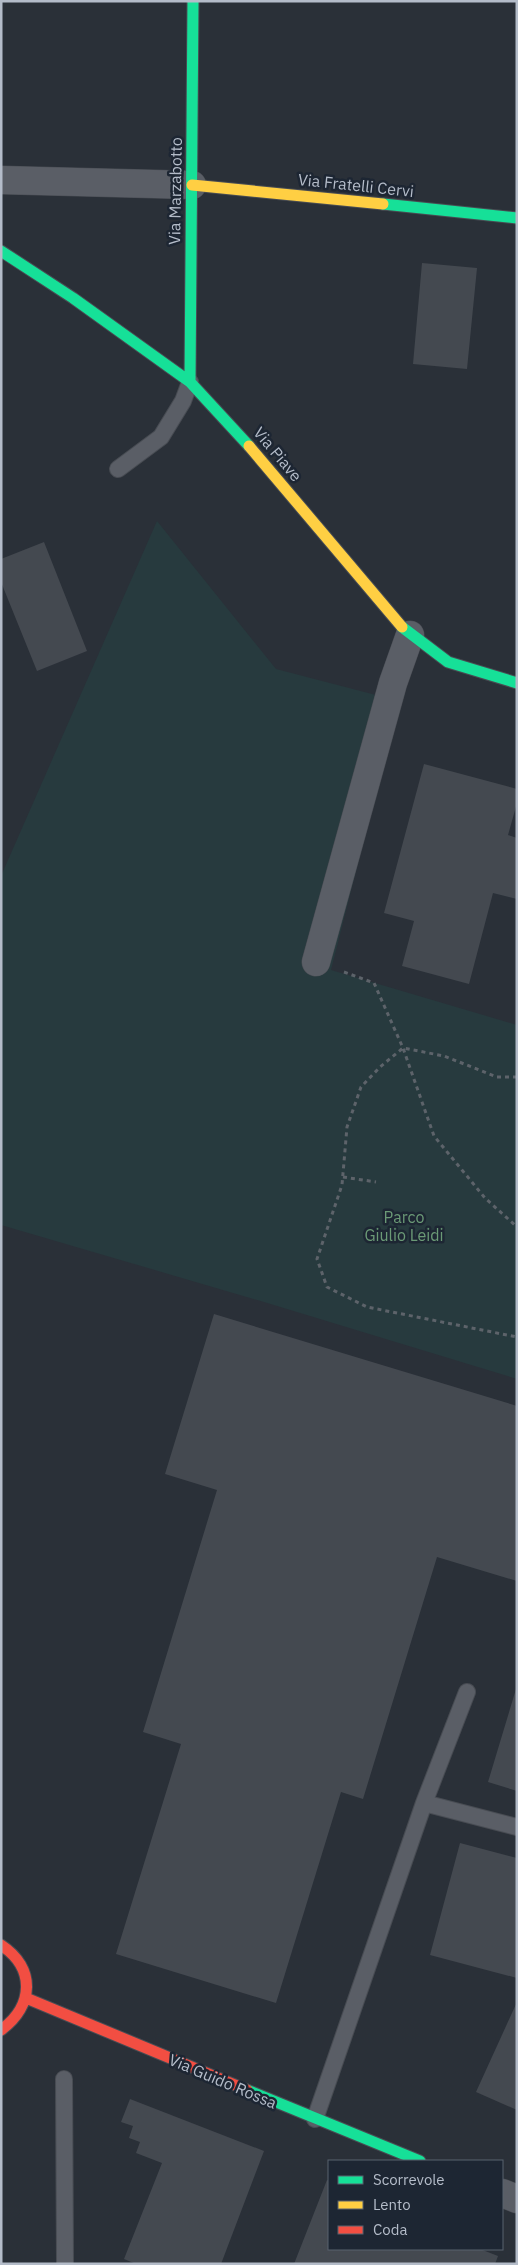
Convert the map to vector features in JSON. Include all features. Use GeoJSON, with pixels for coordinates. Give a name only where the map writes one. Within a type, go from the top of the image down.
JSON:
{"type":"FeatureCollection","features":[{"type":"Feature","properties":{"kind":"street","name":"Via Marzabotto"},"geometry":{"type":"LineString","coordinates":[[190,382],[193,1]]}},
{"type":"Feature","properties":{"kind":"street"},"geometry":{"type":"LineString","coordinates":[[1,180],[192,184]]}},
{"type":"Feature","properties":{"kind":"street","name":"Via Fratelli Cervi"},"geometry":{"type":"LineString","coordinates":[[192,184],[517,218]]}},
{"type":"Feature","properties":{"kind":"street","name":"Via Piave"},"geometry":{"type":"LineString","coordinates":[[1,251],[73,298],[190,382],[239,433],[394,619],[410,635],[448,662],[517,684]]}},
{"type":"Feature","properties":{"kind":"street"},"geometry":{"type":"LineString","coordinates":[[316,962],[393,683],[410,635]]}},
{"type":"Feature","properties":{"kind":"street"},"geometry":{"type":"LineString","coordinates":[[1,1945],[14,1954],[26,1974],[26,1998],[20,2013],[10,2026],[1,2030]]}},
{"type":"Feature","properties":{"kind":"street","name":"Via Guido Rossa"},"geometry":{"type":"LineString","coordinates":[[26,1998],[418,2160]]}},
{"type":"Feature","properties":{"kind":"street"},"geometry":{"type":"LineString","coordinates":[[503,2193],[517,2199]]}},
{"type":"Feature","properties":{"kind":"lane"},"geometry":{"type":"LineString","coordinates":[[118,469],[160,438],[190,382]]}},
{"type":"Feature","properties":{"kind":"lane"},"geometry":{"type":"LineString","coordinates":[[315,2119],[424,1803],[467,1692]]}},
{"type":"Feature","properties":{"kind":"lane"},"geometry":{"type":"LineString","coordinates":[[424,1803],[517,1827]]}},
{"type":"Feature","properties":{"kind":"lane"},"geometry":{"type":"LineString","coordinates":[[64,2079],[64,2264]]}},
{"type":"Feature","properties":{"kind":"path"},"geometry":{"type":"LineString","coordinates":[[316,962],[374,983],[403,1048],[434,1136],[485,1198],[517,1227]]}},
{"type":"Feature","properties":{"kind":"path"},"geometry":{"type":"LineString","coordinates":[[403,1048],[444,1056],[497,1076],[517,1077]]}},
{"type":"Feature","properties":{"kind":"path"},"geometry":{"type":"LineString","coordinates":[[403,1048],[380,1067],[361,1087],[347,1127],[343,1177],[318,1259],[327,1286],[367,1307],[517,1337]]}},
{"type":"Feature","properties":{"kind":"path"},"geometry":{"type":"LineString","coordinates":[[343,1177],[376,1182]]}},
{"type":"Feature","properties":{"kind":"green space","name":"Parco Giulio Leidi"},"geometry":{"type":"Polygon","coordinates":[[[157,521],[276,669],[399,701],[331,970],[517,1025],[517,1379],[1,1225],[1,876],[157,521]]]}},
{"type":"Feature","properties":{"kind":"building"},"geometry":{"type":"Polygon","coordinates":[[[422,263],[477,268],[467,369],[413,364],[422,263]]]}},
{"type":"Feature","properties":{"kind":"building"},"geometry":{"type":"Polygon","coordinates":[[[44,542],[87,651],[37,671],[1,582],[1,559],[44,542]]]}},
{"type":"Feature","properties":{"kind":"building"},"geometry":{"type":"Polygon","coordinates":[[[424,764],[517,789],[517,803],[508,835],[517,838],[517,899],[493,893],[469,984],[402,966],[414,921],[384,913],[424,764]]]}},
{"type":"Feature","properties":{"kind":"building"},"geometry":{"type":"Polygon","coordinates":[[[214,1314],[517,1406],[517,1581],[437,1557],[363,1799],[341,1792],[276,2003],[116,1954],[181,1744],[143,1732],[217,1490],[165,1474],[214,1314]]]}},
{"type":"Feature","properties":{"kind":"building"},"geometry":{"type":"Polygon","coordinates":[[[517,1689],[517,1791],[488,1782],[517,1689]]]}},
{"type":"Feature","properties":{"kind":"building"},"geometry":{"type":"Polygon","coordinates":[[[460,1843],[517,1858],[517,1978],[430,1955],[460,1843]]]}},
{"type":"Feature","properties":{"kind":"building"},"geometry":{"type":"Polygon","coordinates":[[[517,2002],[517,2110],[476,2092],[517,2002]]]}},
{"type":"Feature","properties":{"kind":"building"},"geometry":{"type":"Polygon","coordinates":[[[130,2099],[264,2151],[221,2264],[136,2264],[124,2259],[162,2163],[136,2153],[140,2142],[129,2138],[133,2126],[121,2122],[130,2099]]]}},
{"type":"Feature","properties":{"kind":"building"},"geometry":{"type":"Polygon","coordinates":[[[327,2180],[328,2250],[483,2250],[498,2256],[495,2264],[294,2264],[327,2180]]]}},
{"type":"Feature","properties":{"kind":"traffic: fast"},"geometry":{"type":"LineString","coordinates":[[190,382],[193,1]]}},
{"type":"Feature","properties":{"kind":"traffic: fast"},"geometry":{"type":"LineString","coordinates":[[383,204],[517,218]]}},
{"type":"Feature","properties":{"kind":"traffic: fast"},"geometry":{"type":"LineString","coordinates":[[1,251],[73,298],[190,382],[249,446]]}},
{"type":"Feature","properties":{"kind":"traffic: fast"},"geometry":{"type":"LineString","coordinates":[[402,627],[448,662],[517,683]]}},
{"type":"Feature","properties":{"kind":"traffic: fast"},"geometry":{"type":"LineString","coordinates":[[247,2090],[418,2160]]}},
{"type":"Feature","properties":{"kind":"traffic: slow"},"geometry":{"type":"LineString","coordinates":[[192,185],[383,204]]}},
{"type":"Feature","properties":{"kind":"traffic: slow"},"geometry":{"type":"LineString","coordinates":[[249,446],[402,627]]}},
{"type":"Feature","properties":{"kind":"traffic: jam"},"geometry":{"type":"LineString","coordinates":[[1,1945],[12,1954],[20,1965],[27,1987],[25,1999],[20,2010],[1,2030]]}},
{"type":"Feature","properties":{"kind":"traffic: jam"},"geometry":{"type":"LineString","coordinates":[[26,1998],[247,2090]]}}]}
